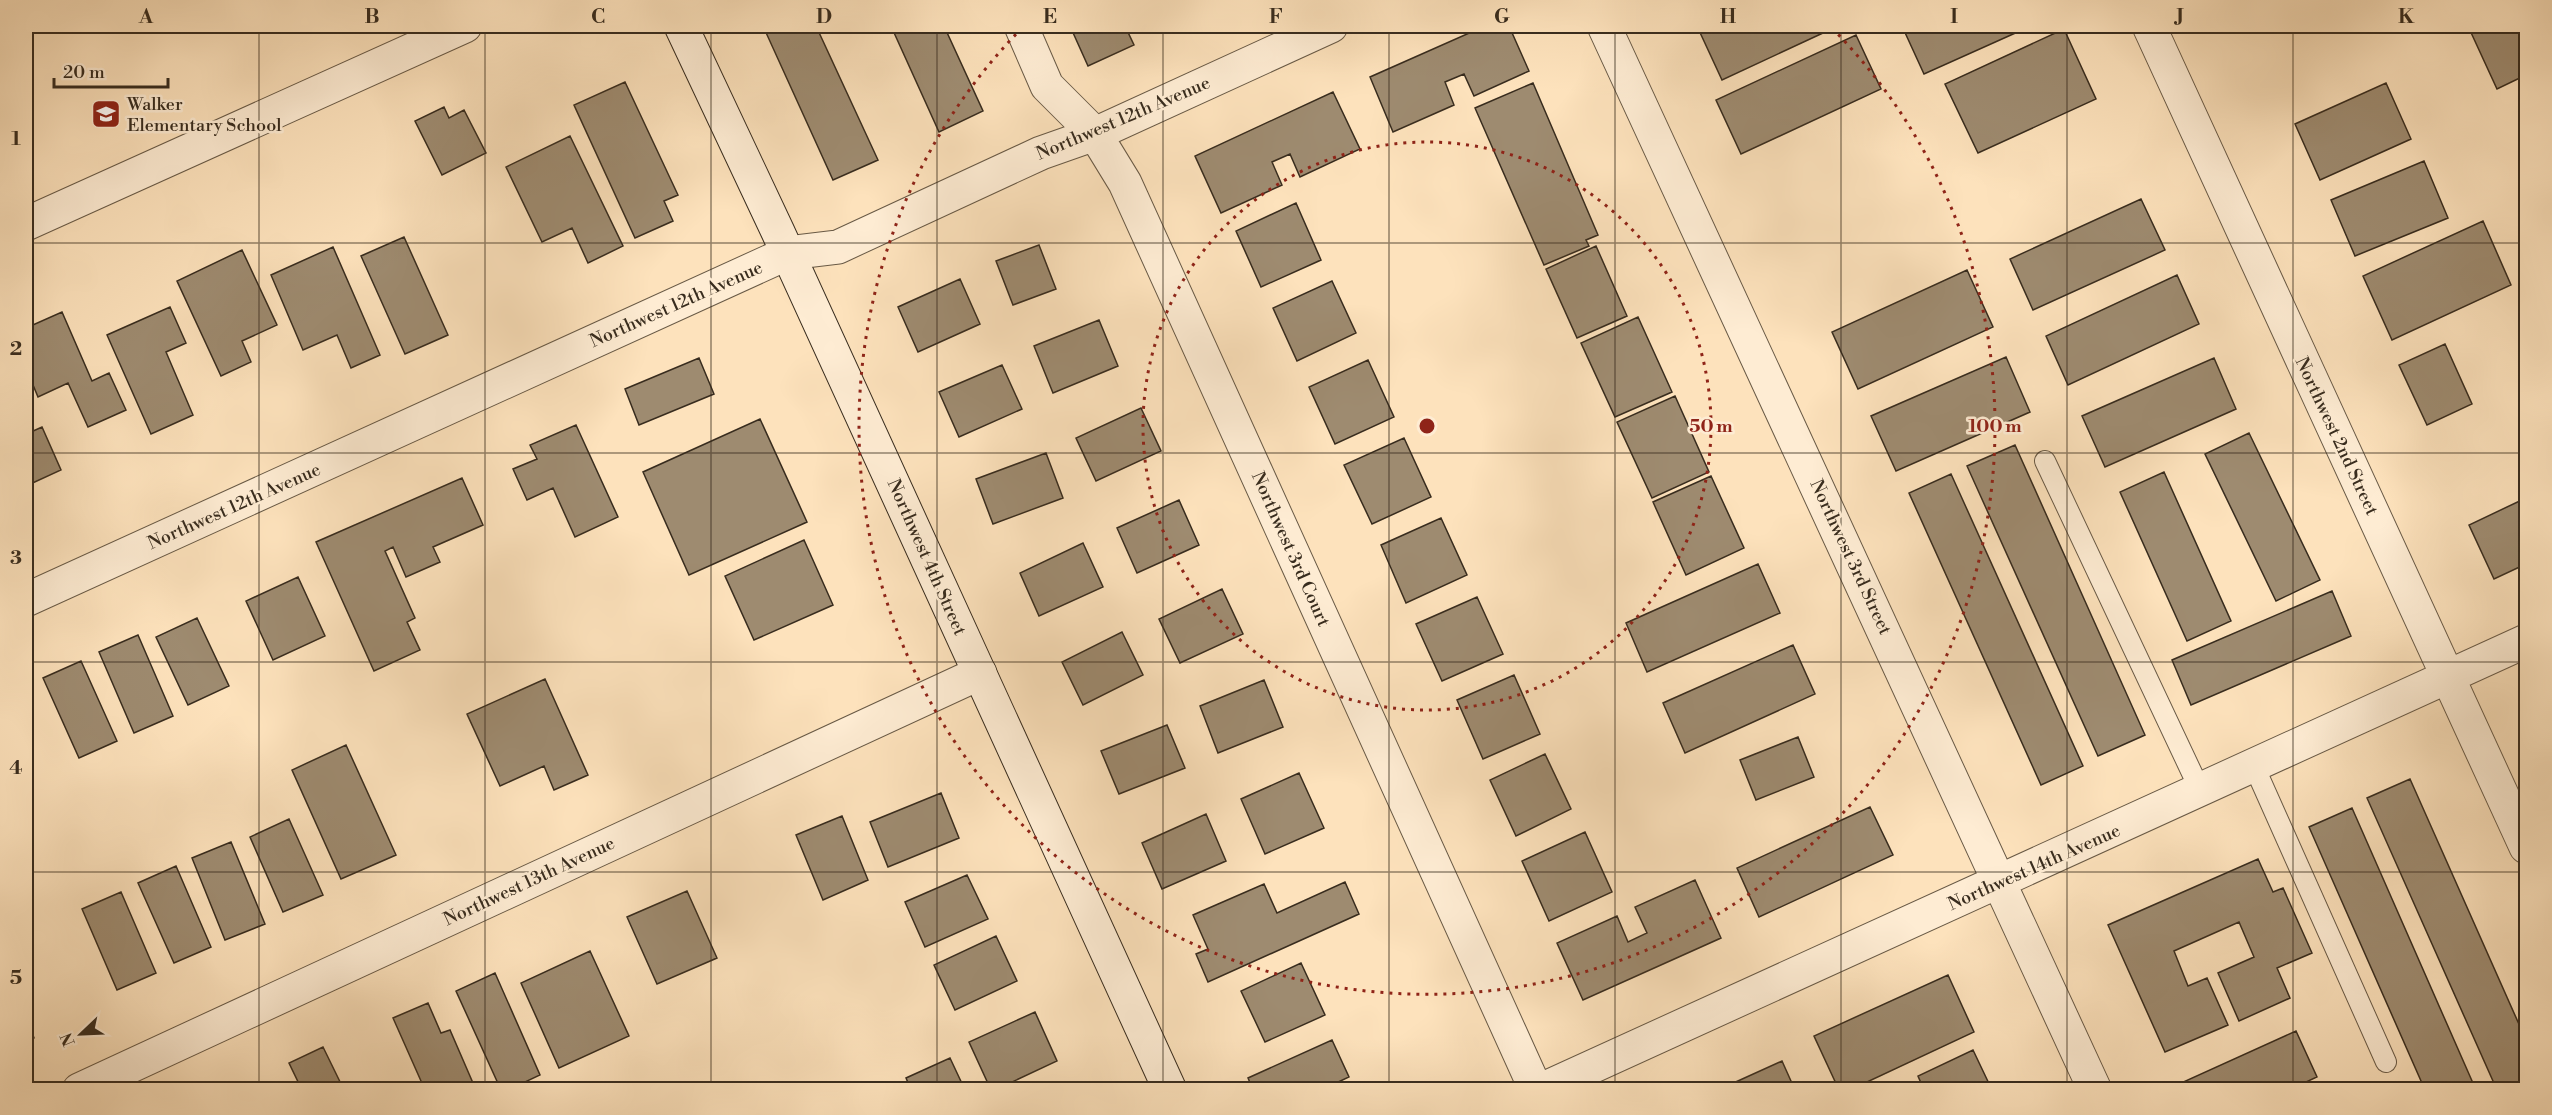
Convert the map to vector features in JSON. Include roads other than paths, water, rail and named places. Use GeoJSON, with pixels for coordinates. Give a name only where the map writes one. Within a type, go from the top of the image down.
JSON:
{"type":"FeatureCollection","features":[{"type":"Feature","properties":{"kind":"street"},"geometry":{"type":"LineString","coordinates":[[26,224],[465,26]]}},
{"type":"Feature","properties":{"kind":"street","name":"Northwest 4th Street"},"geometry":{"type":"LineString","coordinates":[[681,26],[788,253],[1170,1089]]}},
{"type":"Feature","properties":{"kind":"street","name":"Northwest 3rd Court"},"geometry":{"type":"LineString","coordinates":[[1020,26],[1047,86],[1095,134],[1125,183],[1539,1089]]}},
{"type":"Feature","properties":{"kind":"street","name":"Northwest 12th Avenue"},"geometry":{"type":"LineString","coordinates":[[26,600],[788,253],[838,247],[1041,153],[1095,134],[1329,26]]}},
{"type":"Feature","properties":{"kind":"street","name":"Northwest 3rd Street"},"geometry":{"type":"LineString","coordinates":[[1604,26],[2095,1089]]}},
{"type":"Feature","properties":{"kind":"street","name":"Northwest 2nd Street"},"geometry":{"type":"LineString","coordinates":[[2149,26],[2526,847]]}},
{"type":"Feature","properties":{"kind":"street","name":"Northwest 14th Avenue"},"geometry":{"type":"LineString","coordinates":[[1539,1089],[2001,882],[2526,641]]}},
{"type":"Feature","properties":{"kind":"street","name":"Northwest 13th Avenue"},"geometry":{"type":"LineString","coordinates":[[79,1089],[980,673]]}},
{"type":"Feature","properties":{"kind":"lane"},"geometry":{"type":"LineString","coordinates":[[2045,461],[2200,790]]}},
{"type":"Feature","properties":{"kind":"lane"},"geometry":{"type":"LineString","coordinates":[[2254,766],[2386,1062]]}},
{"type":"Feature","properties":{"kind":"place","name":"Walker Elementary School"},"geometry":{"type":"Point","coordinates":[106,114]}}]}
